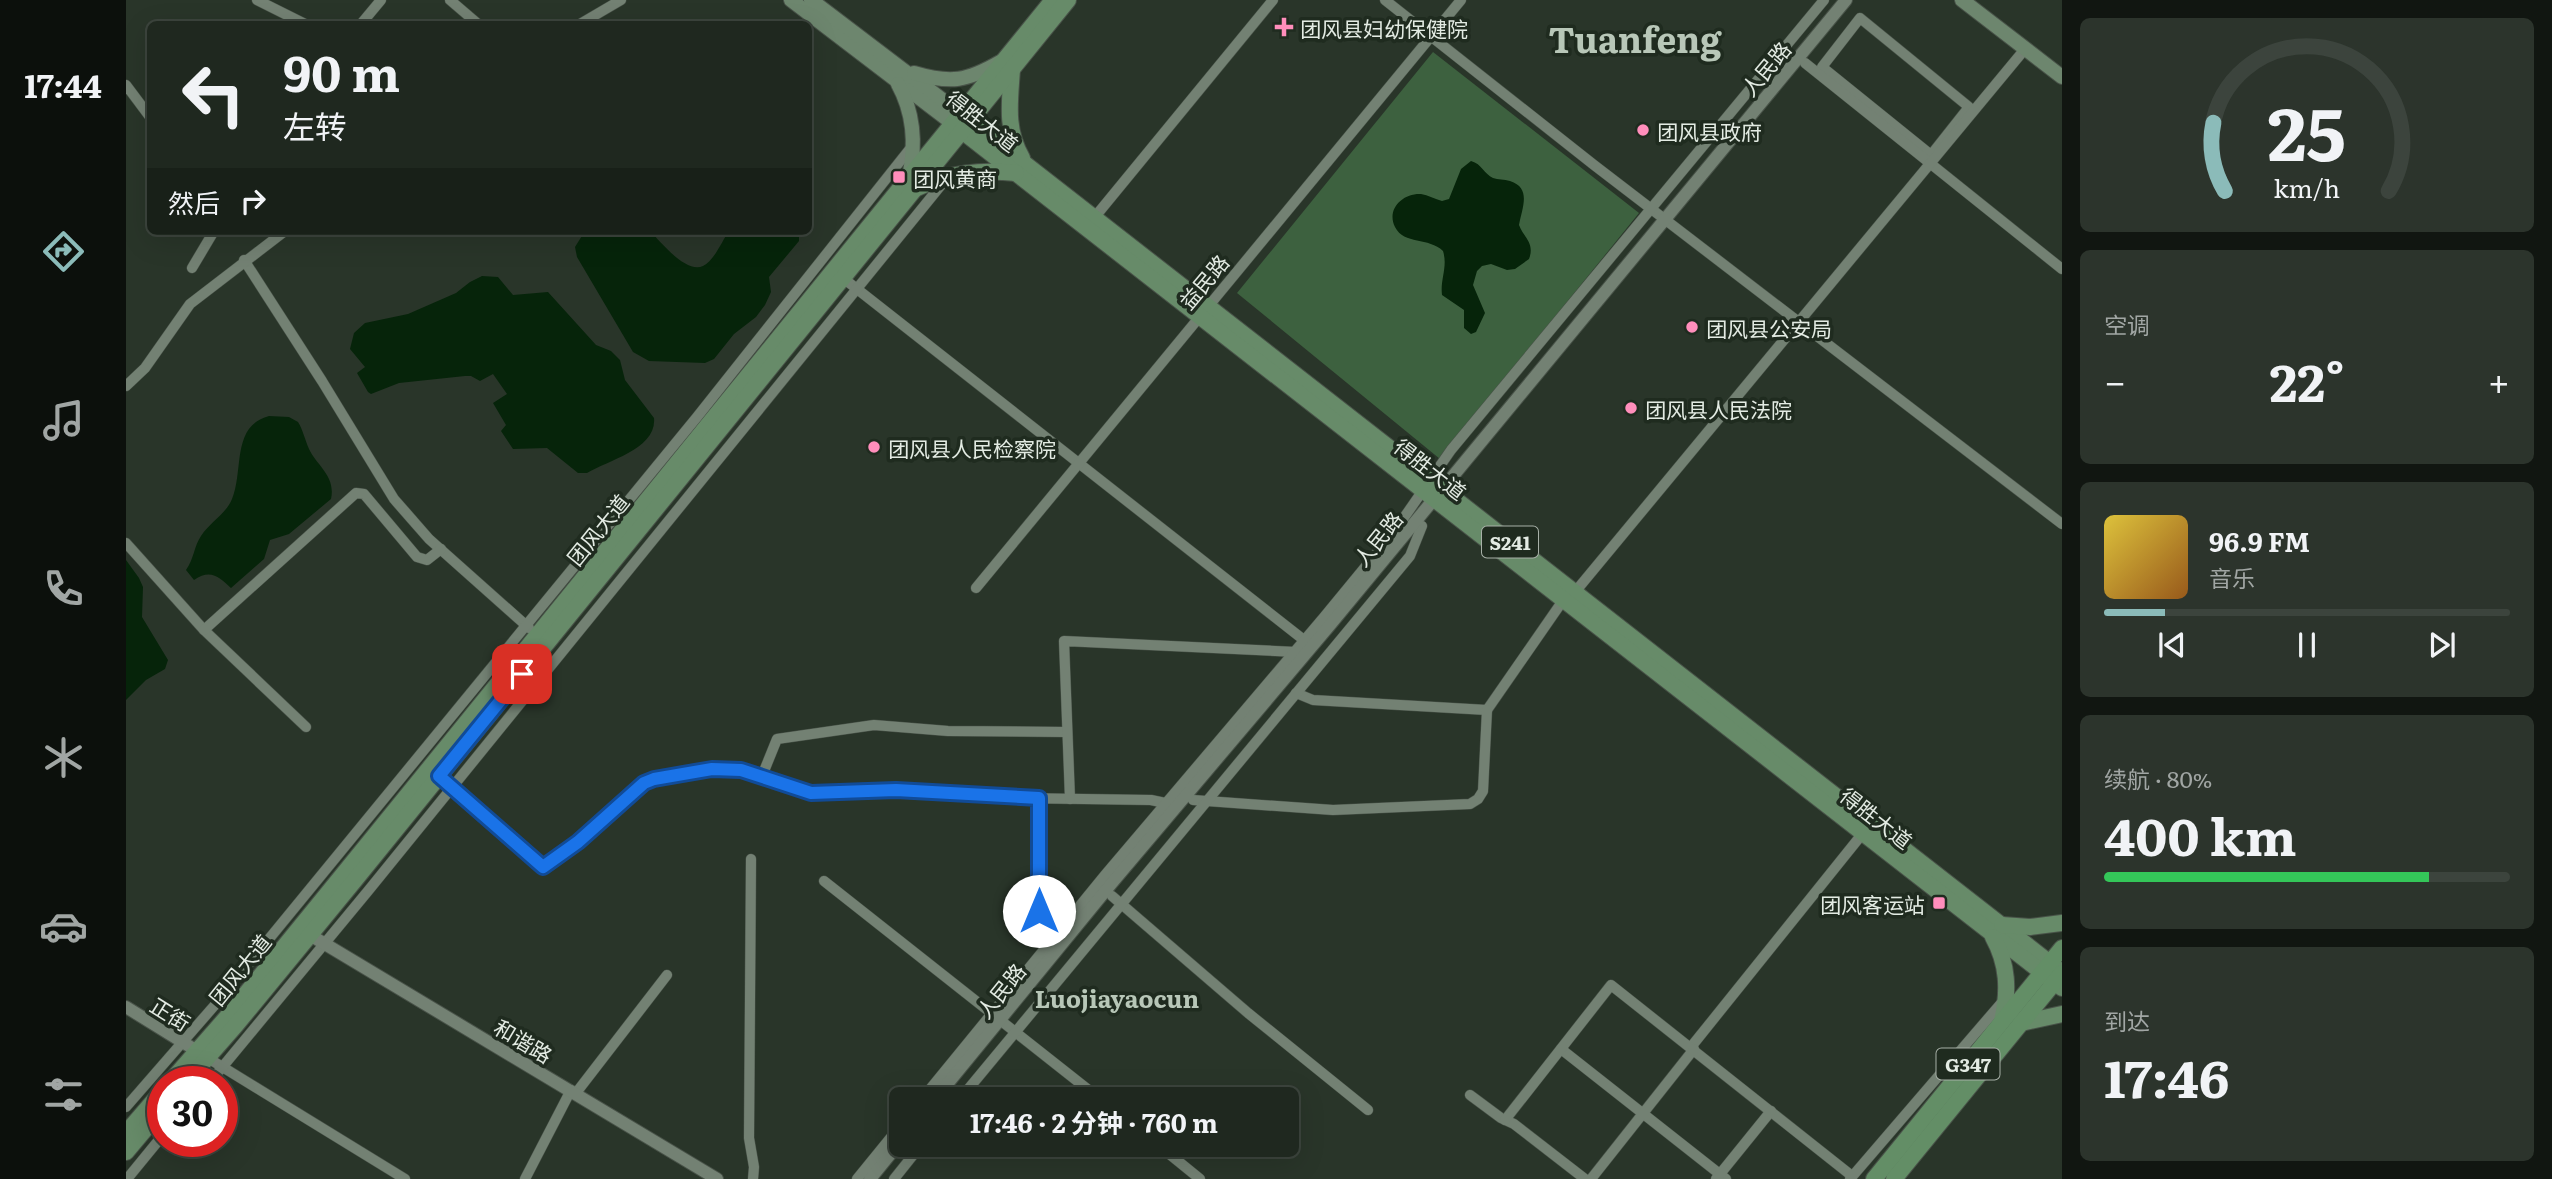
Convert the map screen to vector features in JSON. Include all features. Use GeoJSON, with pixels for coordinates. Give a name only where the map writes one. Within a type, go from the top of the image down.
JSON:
{"type":"FeatureCollection","features":[{"type":"Feature","properties":{"kind":"highway","name":"G347"},"geometry":{"type":"LineString","coordinates":[[1894,1179],[2021,1023],[2054,976],[2062,948]]}},
{"type":"Feature","properties":{"kind":"highway","name":"G347"},"geometry":{"type":"LineString","coordinates":[[1874,1179],[2002,1021],[2054,976]]}},
{"type":"Feature","properties":{"kind":"main road","name":"得胜大道"},"geometry":{"type":"LineString","coordinates":[[791,0],[899,74]]}},
{"type":"Feature","properties":{"kind":"main road","name":"得胜大道"},"geometry":{"type":"LineString","coordinates":[[811,0],[899,74],[1996,928],[2054,976]]}},
{"type":"Feature","properties":{"kind":"main road","name":"团风大道"},"geometry":{"type":"LineString","coordinates":[[195,1066],[227,1017],[531,631],[912,183],[1008,64],[1053,0]]}},
{"type":"Feature","properties":{"kind":"main road","name":"团风大道"},"geometry":{"type":"LineString","coordinates":[[1008,64],[1068,0]]}},
{"type":"Feature","properties":{"kind":"main road"},"geometry":{"type":"LineString","coordinates":[[1962,0],[2062,78]]}},
{"type":"Feature","properties":{"kind":"main road"},"geometry":{"type":"LineString","coordinates":[[1975,0],[2062,67]]}},
{"type":"Feature","properties":{"kind":"main road"},"geometry":{"type":"LineString","coordinates":[[1008,64],[1010,127],[1022,169],[976,171],[912,183],[914,144],[899,74],[954,80],[1008,64]]}},
{"type":"Feature","properties":{"kind":"main road","name":"得胜大道"},"geometry":{"type":"LineString","coordinates":[[1022,169],[1094,218],[1204,311]]}},
{"type":"Feature","properties":{"kind":"main road","name":"团风大道"},"geometry":{"type":"LineString","coordinates":[[188,1066],[310,935],[843,278],[912,183]]}},
{"type":"Feature","properties":{"kind":"main road","name":"得胜大道"},"geometry":{"type":"LineString","coordinates":[[1570,596],[1863,833],[1996,928]]}},
{"type":"Feature","properties":{"kind":"main road"},"geometry":{"type":"LineString","coordinates":[[2002,1021],[2007,997],[2004,964],[1996,928],[2030,928],[2062,923]]}},
{"type":"Feature","properties":{"kind":"main road"},"geometry":{"type":"LineString","coordinates":[[2021,1023],[2062,1014]]}},
{"type":"Feature","properties":{"kind":"main road"},"geometry":{"type":"LineString","coordinates":[[126,1133],[147,1109]]}},
{"type":"Feature","properties":{"kind":"main road"},"geometry":{"type":"LineString","coordinates":[[126,1152],[147,1127]]}},
{"type":"Feature","properties":{"kind":"street"},"geometry":{"type":"LineString","coordinates":[[257,0],[299,21]]}},
{"type":"Feature","properties":{"kind":"street"},"geometry":{"type":"LineString","coordinates":[[364,21],[382,0]]}},
{"type":"Feature","properties":{"kind":"street"},"geometry":{"type":"LineString","coordinates":[[450,0],[474,21]]}},
{"type":"Feature","properties":{"kind":"street"},"geometry":{"type":"LineString","coordinates":[[585,21],[621,0]]}},
{"type":"Feature","properties":{"kind":"street"},"geometry":{"type":"LineString","coordinates":[[1094,218],[1273,0]]}},
{"type":"Feature","properties":{"kind":"street"},"geometry":{"type":"LineString","coordinates":[[1385,0],[1651,209],[2062,524]]}},
{"type":"Feature","properties":{"kind":"street","name":"益民路"},"geometry":{"type":"LineString","coordinates":[[976,589],[1461,0]]}},
{"type":"Feature","properties":{"kind":"street"},"geometry":{"type":"LineString","coordinates":[[1437,492],[1451,450],[1824,0]]}},
{"type":"Feature","properties":{"kind":"street","name":"人民路"},"geometry":{"type":"LineString","coordinates":[[1668,222],[1846,0]]}},
{"type":"Feature","properties":{"kind":"street","name":"人民路"},"geometry":{"type":"LineString","coordinates":[[955,1087],[1171,805],[1857,0]]}},
{"type":"Feature","properties":{"kind":"street"},"geometry":{"type":"LineString","coordinates":[[1860,18],[1969,107],[1931,155],[1822,66],[1860,18]]}},
{"type":"Feature","properties":{"kind":"street"},"geometry":{"type":"LineString","coordinates":[[1200,800],[1333,810],[1470,804],[1478,799],[1483,791],[1487,710],[1570,596],[2025,49]]}},
{"type":"Feature","properties":{"kind":"street"},"geometry":{"type":"LineString","coordinates":[[1805,63],[2062,269]]}},
{"type":"Feature","properties":{"kind":"street"},"geometry":{"type":"LineString","coordinates":[[126,85],[147,113]]}},
{"type":"Feature","properties":{"kind":"street"},"geometry":{"type":"LineString","coordinates":[[126,1107],[531,631],[914,144]]}},
{"type":"Feature","properties":{"kind":"street"},"geometry":{"type":"LineString","coordinates":[[224,1066],[453,788],[948,176]]}},
{"type":"Feature","properties":{"kind":"street"},"geometry":{"type":"LineString","coordinates":[[192,268],[212,235]]}},
{"type":"Feature","properties":{"kind":"street"},"geometry":{"type":"LineString","coordinates":[[126,386],[145,368],[190,304],[279,235]]}},
{"type":"Feature","properties":{"kind":"street"},"geometry":{"type":"LineString","coordinates":[[244,260],[394,499],[441,549],[531,631]]}},
{"type":"Feature","properties":{"kind":"street"},"geometry":{"type":"LineString","coordinates":[[843,278],[1079,463],[1305,648]]}},
{"type":"Feature","properties":{"kind":"street","name":"人民路"},"geometry":{"type":"LineString","coordinates":[[946,1087],[1117,900],[1200,800],[1422,526],[1437,492]]}},
{"type":"Feature","properties":{"kind":"street"},"geometry":{"type":"LineString","coordinates":[[204,630],[356,493],[364,494],[422,560],[427,560],[441,549]]}},
{"type":"Feature","properties":{"kind":"street"},"geometry":{"type":"LineString","coordinates":[[1200,800],[1296,693],[1409,556],[1422,526]]}},
{"type":"Feature","properties":{"kind":"street"},"geometry":{"type":"LineString","coordinates":[[126,543],[204,630],[306,727]]}},
{"type":"Feature","properties":{"kind":"street"},"geometry":{"type":"LineString","coordinates":[[1070,799],[1064,641],[1305,648]]}},
{"type":"Feature","properties":{"kind":"street"},"geometry":{"type":"LineString","coordinates":[[1296,693],[1314,700],[1487,710]]}},
{"type":"Feature","properties":{"kind":"street"},"geometry":{"type":"LineString","coordinates":[[762,776],[777,739],[852,728],[884,725],[948,732],[1066,732]]}},
{"type":"Feature","properties":{"kind":"street"},"geometry":{"type":"LineString","coordinates":[[439,776],[543,867],[578,842],[644,783],[712,769],[741,770],[811,793],[896,790],[1039,798],[1151,800],[1171,805],[1059,931],[967,1087]]}},
{"type":"Feature","properties":{"kind":"street"},"geometry":{"type":"LineString","coordinates":[[1039,798],[1039,911],[1042,917],[1059,931]]}},
{"type":"Feature","properties":{"kind":"street"},"geometry":{"type":"LineString","coordinates":[[1591,1179],[1863,833]]}},
{"type":"Feature","properties":{"kind":"street"},"geometry":{"type":"LineString","coordinates":[[751,859],[749,1138],[754,1167],[753,1179]]}},
{"type":"Feature","properties":{"kind":"street"},"geometry":{"type":"LineString","coordinates":[[824,881],[1085,1087]]}},
{"type":"Feature","properties":{"kind":"street"},"geometry":{"type":"LineString","coordinates":[[1117,900],[1248,1013],[1368,1110]]}},
{"type":"Feature","properties":{"kind":"street","name":"和谐路"},"geometry":{"type":"LineString","coordinates":[[310,935],[717,1179]]}},
{"type":"Feature","properties":{"kind":"street"},"geometry":{"type":"LineString","coordinates":[[525,1179],[573,1091],[667,975]]}},
{"type":"Feature","properties":{"kind":"street"},"geometry":{"type":"LineString","coordinates":[[1505,1120],[1611,985],[1693,1048],[1851,1178],[2007,997]]}},
{"type":"Feature","properties":{"kind":"street","name":"正街"},"geometry":{"type":"LineString","coordinates":[[126,1007],[202,1054]]}},
{"type":"Feature","properties":{"kind":"street"},"geometry":{"type":"LineString","coordinates":[[935,1087],[1004,1022]]}},
{"type":"Feature","properties":{"kind":"street"},"geometry":{"type":"LineString","coordinates":[[1561,1049],[1721,1177],[1771,1111]]}},
{"type":"Feature","properties":{"kind":"street"},"geometry":{"type":"LineString","coordinates":[[202,1054],[221,1066]]}},
{"type":"Feature","properties":{"kind":"street"},"geometry":{"type":"LineString","coordinates":[[238,1076],[405,1179]]}},
{"type":"Feature","properties":{"kind":"street"},"geometry":{"type":"LineString","coordinates":[[1470,1094],[1585,1179]]}},
{"type":"Feature","properties":{"kind":"street"},"geometry":{"type":"LineString","coordinates":[[857,1179],[889,1140]]}},
{"type":"Feature","properties":{"kind":"street"},"geometry":{"type":"LineString","coordinates":[[127,1179],[147,1155]]}},
{"type":"Feature","properties":{"kind":"street"},"geometry":{"type":"LineString","coordinates":[[870,1179],[889,1156]]}},
{"type":"Feature","properties":{"kind":"street"},"geometry":{"type":"LineString","coordinates":[[881,1179],[899,1157]]}},
{"type":"Feature","properties":{"kind":"street"},"geometry":{"type":"LineString","coordinates":[[894,1179],[912,1157]]}},
{"type":"Feature","properties":{"kind":"street"},"geometry":{"type":"LineString","coordinates":[[1173,1157],[1200,1179]]}},
{"type":"Feature","properties":{"kind":"shaded area"},"geometry":{"type":"Polygon","coordinates":[[[1433,52],[1639,213],[1440,459],[1237,293],[1433,52]]]}},
{"type":"Feature","properties":{"kind":"shaded area"},"geometry":{"type":"Polygon","coordinates":[[[1471,161],[1493,178],[1510,181],[1521,188],[1524,199],[1519,225],[1531,249],[1529,259],[1515,269],[1507,270],[1491,264],[1482,266],[1477,271],[1473,285],[1485,313],[1476,332],[1471,334],[1464,328],[1464,310],[1442,295],[1445,262],[1443,251],[1399,233],[1393,214],[1402,199],[1414,194],[1442,201],[1449,199],[1461,169],[1471,161]]]}},
{"type":"Feature","properties":{"kind":"shaded area"},"geometry":{"type":"Polygon","coordinates":[[[582,235],[654,235],[674,256],[696,267],[711,260],[727,235],[799,235],[799,241],[769,277],[771,292],[765,305],[756,317],[734,334],[714,359],[705,363],[649,361],[633,352],[577,257],[575,247],[582,235]]]}},
{"type":"Feature","properties":{"kind":"shaded area"},"geometry":{"type":"Polygon","coordinates":[[[482,276],[498,277],[513,295],[548,292],[596,345],[611,351],[620,360],[625,380],[654,418],[653,429],[640,446],[587,473],[578,473],[547,448],[513,449],[501,431],[506,425],[493,403],[507,394],[493,374],[480,381],[465,376],[399,383],[371,394],[368,392],[357,373],[365,367],[350,349],[354,333],[365,323],[408,314],[456,293],[482,276]]]}},
{"type":"Feature","properties":{"kind":"shaded area"},"geometry":{"type":"Polygon","coordinates":[[[269,416],[289,417],[298,422],[312,455],[331,484],[331,499],[289,534],[270,540],[264,559],[231,588],[215,576],[205,575],[194,580],[186,570],[201,536],[232,499],[244,439],[257,421],[269,416]]]}},
{"type":"Feature","properties":{"kind":"shaded area"},"geometry":{"type":"Polygon","coordinates":[[[126,560],[143,587],[142,617],[168,660],[165,669],[146,680],[126,700],[126,560]]]}},
{"type":"Feature","properties":{"kind":"place","name":"团风县妇幼保健院"},"geometry":{"type":"Point","coordinates":[1284,27]}},
{"type":"Feature","properties":{"kind":"place","name":"团风县政府"},"geometry":{"type":"Point","coordinates":[1643,130]}},
{"type":"Feature","properties":{"kind":"place","name":"团风黄商"},"geometry":{"type":"Point","coordinates":[899,177]}},
{"type":"Feature","properties":{"kind":"place","name":"团风县公安局"},"geometry":{"type":"Point","coordinates":[1692,327]}},
{"type":"Feature","properties":{"kind":"place","name":"团风县人民法院"},"geometry":{"type":"Point","coordinates":[1631,408]}},
{"type":"Feature","properties":{"kind":"place","name":"团风县人民检察院"},"geometry":{"type":"Point","coordinates":[874,447]}},
{"type":"Feature","properties":{"kind":"place","name":"团风客运站"},"geometry":{"type":"Point","coordinates":[1939,903]}},
{"type":"Feature","properties":{"kind":"district","name":"Tuanfeng"},"geometry":{"type":"Point","coordinates":[1635,38]}},
{"type":"Feature","properties":{"kind":"district","name":"Luojiayaocun"},"geometry":{"type":"Point","coordinates":[1117,997]}},
{"type":"Feature","properties":{"kind":"route"},"geometry":{"type":"LineString","coordinates":[[522,674],[439,776],[543,867],[578,842],[644,783],[712,769],[741,770],[811,793],[896,790],[1039,798],[1039,911]]}}]}
